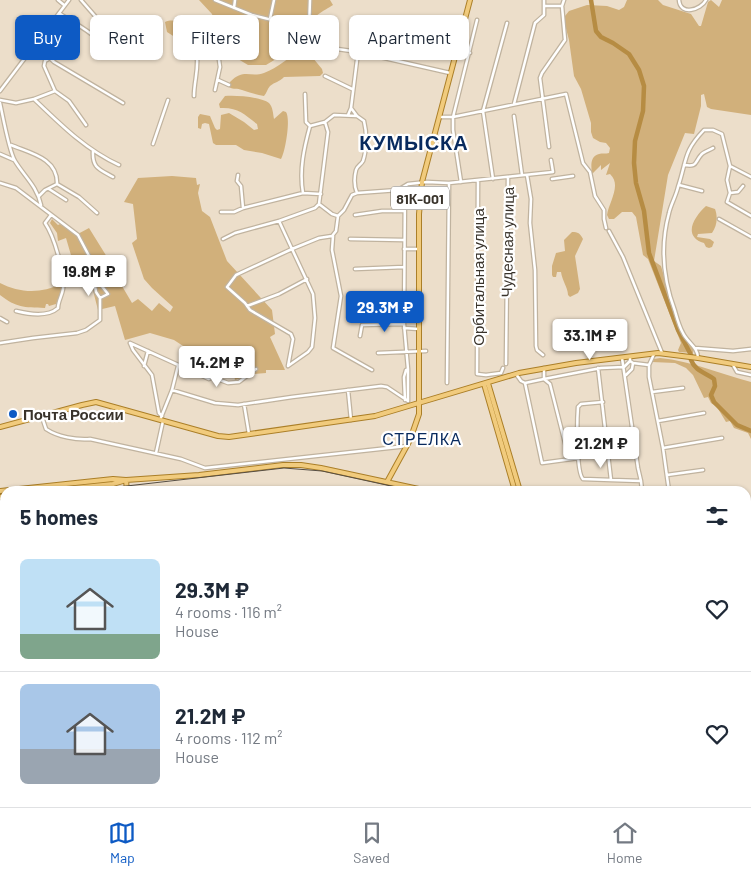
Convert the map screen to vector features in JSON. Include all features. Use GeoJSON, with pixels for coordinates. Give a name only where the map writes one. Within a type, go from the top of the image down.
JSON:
{"type":"FeatureCollection","features":[{"type":"Feature","properties":{"kind":"main road","name":"81К-001"},"geometry":{"type":"LineString","coordinates":[[466,15],[470,0]]}},
{"type":"Feature","properties":{"kind":"main road","name":"81К-001"},"geometry":{"type":"LineString","coordinates":[[418,403],[419,249],[422,182],[454,60]]}},
{"type":"Feature","properties":{"kind":"main road"},"geometry":{"type":"LineString","coordinates":[[0,428],[82,404],[96,402],[222,436],[249,434],[375,416],[407,402],[418,403],[516,374],[544,368],[622,358],[631,361],[654,354],[698,358],[751,367]]}},
{"type":"Feature","properties":{"kind":"main road"},"geometry":{"type":"LineString","coordinates":[[486,384],[515,486]]}},
{"type":"Feature","properties":{"kind":"main road"},"geometry":{"type":"LineString","coordinates":[[486,384],[518,486]]}},
{"type":"Feature","properties":{"kind":"main road"},"geometry":{"type":"LineString","coordinates":[[387,482],[408,446],[418,418],[418,403]]}},
{"type":"Feature","properties":{"kind":"main road"},"geometry":{"type":"LineString","coordinates":[[38,486],[113,478],[126,480],[199,475],[292,465],[311,466],[405,486]]}},
{"type":"Feature","properties":{"kind":"main road"},"geometry":{"type":"LineString","coordinates":[[93,486],[113,484],[126,480]]}},
{"type":"Feature","properties":{"kind":"main road"},"geometry":{"type":"LineString","coordinates":[[126,480],[127,486]]}},
{"type":"Feature","properties":{"kind":"street"},"geometry":{"type":"LineString","coordinates":[[58,0],[64,5]]}},
{"type":"Feature","properties":{"kind":"street"},"geometry":{"type":"LineString","coordinates":[[69,0],[59,13],[90,32]]}},
{"type":"Feature","properties":{"kind":"street"},"geometry":{"type":"LineString","coordinates":[[81,0],[94,15]]}},
{"type":"Feature","properties":{"kind":"street"},"geometry":{"type":"LineString","coordinates":[[215,0],[269,19]]}},
{"type":"Feature","properties":{"kind":"street"},"geometry":{"type":"LineString","coordinates":[[234,8],[235,0]]}},
{"type":"Feature","properties":{"kind":"street"},"geometry":{"type":"LineString","coordinates":[[271,15],[274,0]]}},
{"type":"Feature","properties":{"kind":"street"},"geometry":{"type":"LineString","coordinates":[[309,15],[310,0]]}},
{"type":"Feature","properties":{"kind":"street"},"geometry":{"type":"LineString","coordinates":[[514,104],[535,23],[543,17],[544,0]]}},
{"type":"Feature","properties":{"kind":"street"},"geometry":{"type":"LineString","coordinates":[[549,147],[540,78],[565,40],[562,6],[564,0]]}},
{"type":"Feature","properties":{"kind":"street"},"geometry":{"type":"LineString","coordinates":[[679,0],[681,9],[687,10],[698,8],[706,0]]}},
{"type":"Feature","properties":{"kind":"street"},"geometry":{"type":"LineString","coordinates":[[544,6],[562,6]]}},
{"type":"Feature","properties":{"kind":"street"},"geometry":{"type":"LineString","coordinates":[[461,182],[453,130],[453,117],[477,20]]}},
{"type":"Feature","properties":{"kind":"street"},"geometry":{"type":"LineString","coordinates":[[492,178],[483,111],[507,23]]}},
{"type":"Feature","properties":{"kind":"street"},"geometry":{"type":"LineString","coordinates":[[0,91],[23,60]]}},
{"type":"Feature","properties":{"kind":"street"},"geometry":{"type":"LineString","coordinates":[[47,60],[44,66],[55,91],[69,101],[86,125]]}},
{"type":"Feature","properties":{"kind":"street"},"geometry":{"type":"LineString","coordinates":[[53,60],[123,103]]}},
{"type":"Feature","properties":{"kind":"street"},"geometry":{"type":"LineString","coordinates":[[194,96],[197,60]]}},
{"type":"Feature","properties":{"kind":"street"},"geometry":{"type":"LineString","coordinates":[[215,90],[220,67],[219,60]]}},
{"type":"Feature","properties":{"kind":"street"},"geometry":{"type":"LineString","coordinates":[[348,115],[357,60]]}},
{"type":"Feature","properties":{"kind":"street"},"geometry":{"type":"LineString","coordinates":[[396,60],[437,69],[450,74]]}},
{"type":"Feature","properties":{"kind":"street"},"geometry":{"type":"LineString","coordinates":[[325,76],[352,89]]}},
{"type":"Feature","properties":{"kind":"street"},"geometry":{"type":"LineString","coordinates":[[218,80],[229,86]]}},
{"type":"Feature","properties":{"kind":"street"},"geometry":{"type":"LineString","coordinates":[[41,206],[39,196],[31,181],[14,160],[0,102],[16,103],[55,91]]}},
{"type":"Feature","properties":{"kind":"street"},"geometry":{"type":"LineString","coordinates":[[303,193],[301,184],[303,152],[310,126],[306,120],[305,94]]}},
{"type":"Feature","properties":{"kind":"street"},"geometry":{"type":"LineString","coordinates":[[438,117],[453,117],[565,94],[568,95],[583,163],[590,172],[596,196],[604,210],[604,219],[608,230],[623,257],[662,354]]}},
{"type":"Feature","properties":{"kind":"street"},"geometry":{"type":"LineString","coordinates":[[34,99],[68,131],[93,151],[119,165]]}},
{"type":"Feature","properties":{"kind":"street"},"geometry":{"type":"LineString","coordinates":[[153,144],[168,100]]}},
{"type":"Feature","properties":{"kind":"street"},"geometry":{"type":"LineString","coordinates":[[350,108],[364,121],[366,136],[364,158],[356,170],[354,187],[357,193]]}},
{"type":"Feature","properties":{"kind":"street"},"geometry":{"type":"LineString","coordinates":[[310,126],[325,122],[331,116],[357,116]]}},
{"type":"Feature","properties":{"kind":"street"},"geometry":{"type":"LineString","coordinates":[[514,116],[522,176]]}},
{"type":"Feature","properties":{"kind":"street"},"geometry":{"type":"LineString","coordinates":[[223,238],[279,221],[315,208],[319,204],[328,132],[325,122]]}},
{"type":"Feature","properties":{"kind":"street"},"geometry":{"type":"LineString","coordinates":[[698,358],[695,348],[682,332],[667,289],[664,241],[669,213],[679,185],[686,152],[704,130],[713,130],[722,134],[730,166],[727,180],[730,194],[727,202],[751,216]]}},
{"type":"Feature","properties":{"kind":"street"},"geometry":{"type":"LineString","coordinates":[[10,144],[48,162],[56,172],[57,184]]}},
{"type":"Feature","properties":{"kind":"street"},"geometry":{"type":"LineString","coordinates":[[684,164],[692,166],[701,154],[713,148]]}},
{"type":"Feature","properties":{"kind":"street"},"geometry":{"type":"LineString","coordinates":[[93,151],[92,160],[95,166],[113,177]]}},
{"type":"Feature","properties":{"kind":"street"},"geometry":{"type":"LineString","coordinates":[[0,154],[14,160]]}},
{"type":"Feature","properties":{"kind":"street","name":"Чудесная улица"},"geometry":{"type":"LineString","coordinates":[[506,364],[508,177],[553,172],[551,160]]}},
{"type":"Feature","properties":{"kind":"street"},"geometry":{"type":"LineString","coordinates":[[730,166],[751,176]]}},
{"type":"Feature","properties":{"kind":"street"},"geometry":{"type":"LineString","coordinates":[[238,175],[237,181],[240,186],[243,208]]}},
{"type":"Feature","properties":{"kind":"street"},"geometry":{"type":"LineString","coordinates":[[527,175],[535,270],[536,346],[537,350],[543,355]]}},
{"type":"Feature","properties":{"kind":"street"},"geometry":{"type":"LineString","coordinates":[[552,178],[573,176]]}},
{"type":"Feature","properties":{"kind":"street"},"geometry":{"type":"LineString","coordinates":[[372,370],[333,348],[341,296],[332,250],[332,236],[336,231],[338,216],[344,210],[352,195],[398,190],[408,184],[422,182],[449,183],[508,177]]}},
{"type":"Feature","properties":{"kind":"street","name":"Орбитальная улица"},"geometry":{"type":"LineString","coordinates":[[478,180],[477,374],[486,375],[501,372],[503,368]]}},
{"type":"Feature","properties":{"kind":"street"},"geometry":{"type":"LineString","coordinates":[[0,183],[12,185],[78,235],[98,273],[101,285],[108,294],[100,298]]}},
{"type":"Feature","properties":{"kind":"street"},"geometry":{"type":"LineString","coordinates":[[447,383],[449,183]]}},
{"type":"Feature","properties":{"kind":"street"},"geometry":{"type":"LineString","coordinates":[[39,196],[45,190],[57,184]]}},
{"type":"Feature","properties":{"kind":"street"},"geometry":{"type":"LineString","coordinates":[[57,184],[82,199],[97,213]]}},
{"type":"Feature","properties":{"kind":"street"},"geometry":{"type":"LineString","coordinates":[[679,185],[702,191]]}},
{"type":"Feature","properties":{"kind":"street"},"geometry":{"type":"LineString","coordinates":[[406,186],[404,210],[404,326],[408,369],[407,402]]}},
{"type":"Feature","properties":{"kind":"street"},"geometry":{"type":"LineString","coordinates":[[730,194],[738,192],[743,186]]}},
{"type":"Feature","properties":{"kind":"street"},"geometry":{"type":"LineString","coordinates":[[49,189],[66,200]]}},
{"type":"Feature","properties":{"kind":"street"},"geometry":{"type":"LineString","coordinates":[[221,212],[234,212],[303,193],[321,194]]}},
{"type":"Feature","properties":{"kind":"street"},"geometry":{"type":"LineString","coordinates":[[319,204],[332,214],[338,216]]}},
{"type":"Feature","properties":{"kind":"street"},"geometry":{"type":"LineString","coordinates":[[355,215],[404,210]]}},
{"type":"Feature","properties":{"kind":"street"},"geometry":{"type":"LineString","coordinates":[[16,311],[38,313],[53,311],[58,308],[63,283],[54,238],[45,223],[51,215]]}},
{"type":"Feature","properties":{"kind":"street"},"geometry":{"type":"LineString","coordinates":[[719,219],[751,237]]}},
{"type":"Feature","properties":{"kind":"street"},"geometry":{"type":"LineString","coordinates":[[279,221],[292,249],[307,279],[314,296],[313,343],[308,352],[288,366],[293,338],[291,334],[258,316],[227,287],[236,275],[292,249],[319,238],[332,236]]}},
{"type":"Feature","properties":{"kind":"street"},"geometry":{"type":"LineString","coordinates":[[350,239],[404,240]]}},
{"type":"Feature","properties":{"kind":"street"},"geometry":{"type":"LineString","coordinates":[[404,249],[419,249]]}},
{"type":"Feature","properties":{"kind":"street"},"geometry":{"type":"LineString","coordinates":[[355,269],[404,267]]}},
{"type":"Feature","properties":{"kind":"street"},"geometry":{"type":"LineString","coordinates":[[0,344],[77,333],[86,330],[101,319],[100,298],[96,292],[93,276],[98,273]]}},
{"type":"Feature","properties":{"kind":"street"},"geometry":{"type":"LineString","coordinates":[[247,306],[279,294],[307,279]]}},
{"type":"Feature","properties":{"kind":"street"},"geometry":{"type":"LineString","coordinates":[[356,298],[404,296]]}},
{"type":"Feature","properties":{"kind":"street"},"geometry":{"type":"LineString","coordinates":[[0,318],[7,322]]}},
{"type":"Feature","properties":{"kind":"street"},"geometry":{"type":"LineString","coordinates":[[360,336],[361,326],[364,325],[404,326],[419,329]]}},
{"type":"Feature","properties":{"kind":"street"},"geometry":{"type":"LineString","coordinates":[[162,419],[159,413],[152,375],[133,350],[130,342],[209,379],[213,378],[232,383],[240,382],[256,369]]}},
{"type":"Feature","properties":{"kind":"street"},"geometry":{"type":"LineString","coordinates":[[695,348],[733,351],[751,349]]}},
{"type":"Feature","properties":{"kind":"street"},"geometry":{"type":"LineString","coordinates":[[378,353],[426,351]]}},
{"type":"Feature","properties":{"kind":"street"},"geometry":{"type":"LineString","coordinates":[[144,366],[148,352]]}},
{"type":"Feature","properties":{"kind":"street"},"geometry":{"type":"LineString","coordinates":[[654,354],[650,365],[649,377],[668,486]]}},
{"type":"Feature","properties":{"kind":"street"},"geometry":{"type":"LineString","coordinates":[[622,358],[642,486]]}},
{"type":"Feature","properties":{"kind":"street"},"geometry":{"type":"LineString","coordinates":[[631,361],[650,365]]}},
{"type":"Feature","properties":{"kind":"street"},"geometry":{"type":"LineString","coordinates":[[516,374],[521,382],[525,383],[598,368],[624,367],[631,361]]}},
{"type":"Feature","properties":{"kind":"street"},"geometry":{"type":"LineString","coordinates":[[626,375],[632,369],[631,361]]}},
{"type":"Feature","properties":{"kind":"street"},"geometry":{"type":"LineString","coordinates":[[733,365],[737,372],[751,375]]}},
{"type":"Feature","properties":{"kind":"street"},"geometry":{"type":"LineString","coordinates":[[156,453],[162,419],[178,366]]}},
{"type":"Feature","properties":{"kind":"street"},"geometry":{"type":"LineString","coordinates":[[544,368],[544,379],[551,386],[557,419],[569,459]]}},
{"type":"Feature","properties":{"kind":"street"},"geometry":{"type":"LineString","coordinates":[[598,368],[610,480]]}},
{"type":"Feature","properties":{"kind":"street"},"geometry":{"type":"LineString","coordinates":[[407,402],[404,377],[408,369]]}},
{"type":"Feature","properties":{"kind":"street"},"geometry":{"type":"LineString","coordinates":[[525,383],[542,463],[579,458]]}},
{"type":"Feature","properties":{"kind":"street"},"geometry":{"type":"LineString","coordinates":[[172,390],[215,403],[231,405],[383,386],[407,402]]}},
{"type":"Feature","properties":{"kind":"street"},"geometry":{"type":"LineString","coordinates":[[652,392],[683,388]]}},
{"type":"Feature","properties":{"kind":"street"},"geometry":{"type":"LineString","coordinates":[[348,390],[351,420]]}},
{"type":"Feature","properties":{"kind":"street"},"geometry":{"type":"LineString","coordinates":[[603,402],[581,404],[578,407],[580,476],[583,479],[642,481]]}},
{"type":"Feature","properties":{"kind":"street"},"geometry":{"type":"LineString","coordinates":[[244,404],[249,434]]}},
{"type":"Feature","properties":{"kind":"street"},"geometry":{"type":"LineString","coordinates":[[658,421],[704,413]]}},
{"type":"Feature","properties":{"kind":"street"},"geometry":{"type":"LineString","coordinates":[[42,416],[48,431],[77,440],[90,439],[156,453],[181,459],[205,468],[408,446]]}},
{"type":"Feature","properties":{"kind":"street"},"geometry":{"type":"LineString","coordinates":[[663,448],[722,438]]}},
{"type":"Feature","properties":{"kind":"street"},"geometry":{"type":"LineString","coordinates":[[667,475],[703,470]]}},
{"type":"Feature","properties":{"kind":"shaded area"},"geometry":{"type":"Polygon","coordinates":[[[199,0],[330,0],[333,5],[318,15],[269,15],[269,60],[274,60],[266,65],[248,65],[240,60],[259,60],[259,15],[212,14],[199,0]]]}},
{"type":"Feature","properties":{"kind":"shaded area"},"geometry":{"type":"Polygon","coordinates":[[[627,0],[658,0],[663,5],[691,14],[699,26],[701,26],[708,2],[711,0],[719,7],[722,0],[751,0],[751,115],[711,109],[707,107],[704,94],[701,95],[701,106],[694,134],[685,133],[668,175],[654,261],[661,266],[676,322],[686,341],[694,348],[693,353],[679,352],[678,350],[681,343],[648,259],[643,255],[636,217],[632,212],[622,212],[614,219],[609,219],[607,215],[615,188],[613,178],[610,174],[606,175],[610,163],[601,170],[601,165],[592,174],[591,165],[594,157],[599,154],[609,153],[610,148],[606,143],[593,138],[591,123],[581,89],[574,76],[569,40],[564,21],[565,16],[569,11],[587,5],[607,6],[619,10],[624,7],[627,0]]]}},
{"type":"Feature","properties":{"kind":"shaded area"},"geometry":{"type":"Polygon","coordinates":[[[173,21],[173,36],[167,32],[165,22],[173,21]]]}},
{"type":"Feature","properties":{"kind":"shaded area"},"geometry":{"type":"Polygon","coordinates":[[[287,60],[315,60],[323,73],[320,76],[284,77],[270,86],[264,96],[229,87],[230,82],[239,75],[264,73],[287,60]]]}},
{"type":"Feature","properties":{"kind":"shaded area"},"geometry":{"type":"Polygon","coordinates":[[[225,96],[248,97],[265,101],[271,106],[274,119],[283,111],[286,112],[288,121],[287,136],[281,159],[244,150],[236,145],[216,145],[213,143],[209,124],[202,124],[201,129],[198,128],[198,117],[200,114],[210,116],[217,130],[220,129],[221,115],[229,113],[254,130],[258,129],[257,124],[240,112],[220,108],[219,104],[225,96]]]}},
{"type":"Feature","properties":{"kind":"shaded area"},"geometry":{"type":"Polygon","coordinates":[[[172,176],[196,178],[197,185],[200,184],[198,193],[202,211],[210,217],[227,261],[272,310],[275,334],[270,337],[285,370],[266,370],[266,373],[254,374],[235,380],[234,374],[224,373],[174,340],[150,333],[125,340],[115,306],[98,310],[88,271],[64,274],[62,269],[73,262],[66,238],[58,241],[57,233],[50,223],[52,219],[58,225],[60,224],[76,235],[89,228],[107,257],[118,287],[122,286],[132,303],[138,299],[152,311],[159,303],[170,312],[173,307],[144,279],[132,243],[137,239],[133,204],[124,202],[138,178],[172,176]]]}},
{"type":"Feature","properties":{"kind":"shaded area"},"geometry":{"type":"Polygon","coordinates":[[[706,206],[715,209],[716,224],[712,233],[698,234],[697,237],[710,239],[714,242],[712,247],[709,248],[693,236],[692,231],[694,221],[706,206]]]}},
{"type":"Feature","properties":{"kind":"shaded area"},"geometry":{"type":"Polygon","coordinates":[[[572,232],[579,233],[583,239],[575,256],[580,289],[578,293],[570,297],[561,272],[557,272],[556,277],[553,277],[552,266],[556,253],[565,251],[564,240],[572,232]]]}},
{"type":"Feature","properties":{"kind":"shaded area"},"geometry":{"type":"Polygon","coordinates":[[[0,283],[15,289],[30,291],[38,291],[61,284],[62,293],[56,304],[49,306],[46,304],[45,308],[26,307],[16,305],[0,295],[0,283]]]}},
{"type":"Feature","properties":{"kind":"shaded area"},"geometry":{"type":"Polygon","coordinates":[[[660,358],[695,365],[751,382],[751,439],[748,433],[734,428],[730,421],[726,422],[708,397],[704,398],[693,375],[686,368],[675,363],[652,362],[654,359],[660,358]]]}},
{"type":"Feature","properties":{"kind":"waterway"},"geometry":{"type":"LineString","coordinates":[[591,0],[596,31],[601,37],[629,54],[639,70],[644,86],[643,111],[635,141],[634,163],[636,183],[644,211],[649,253],[678,330],[691,355]]}},
{"type":"Feature","properties":{"kind":"waterway"},"geometry":{"type":"LineString","coordinates":[[691,360],[698,369],[714,379],[715,386],[711,395],[714,402],[737,425],[751,431]]}},
{"type":"Feature","properties":{"kind":"tram line"},"geometry":{"type":"LineString","coordinates":[[127,486],[284,468],[322,471],[391,486]]}},
{"type":"Feature","properties":{"kind":"place","name":"Почта России"},"geometry":{"type":"Point","coordinates":[13,414]}},
{"type":"Feature","properties":{"kind":"district","name":"КУМЫСКА"},"geometry":{"type":"Point","coordinates":[414,142]}},
{"type":"Feature","properties":{"kind":"district","name":"СТРЕЛКА"},"geometry":{"type":"Point","coordinates":[422,438]}}]}
